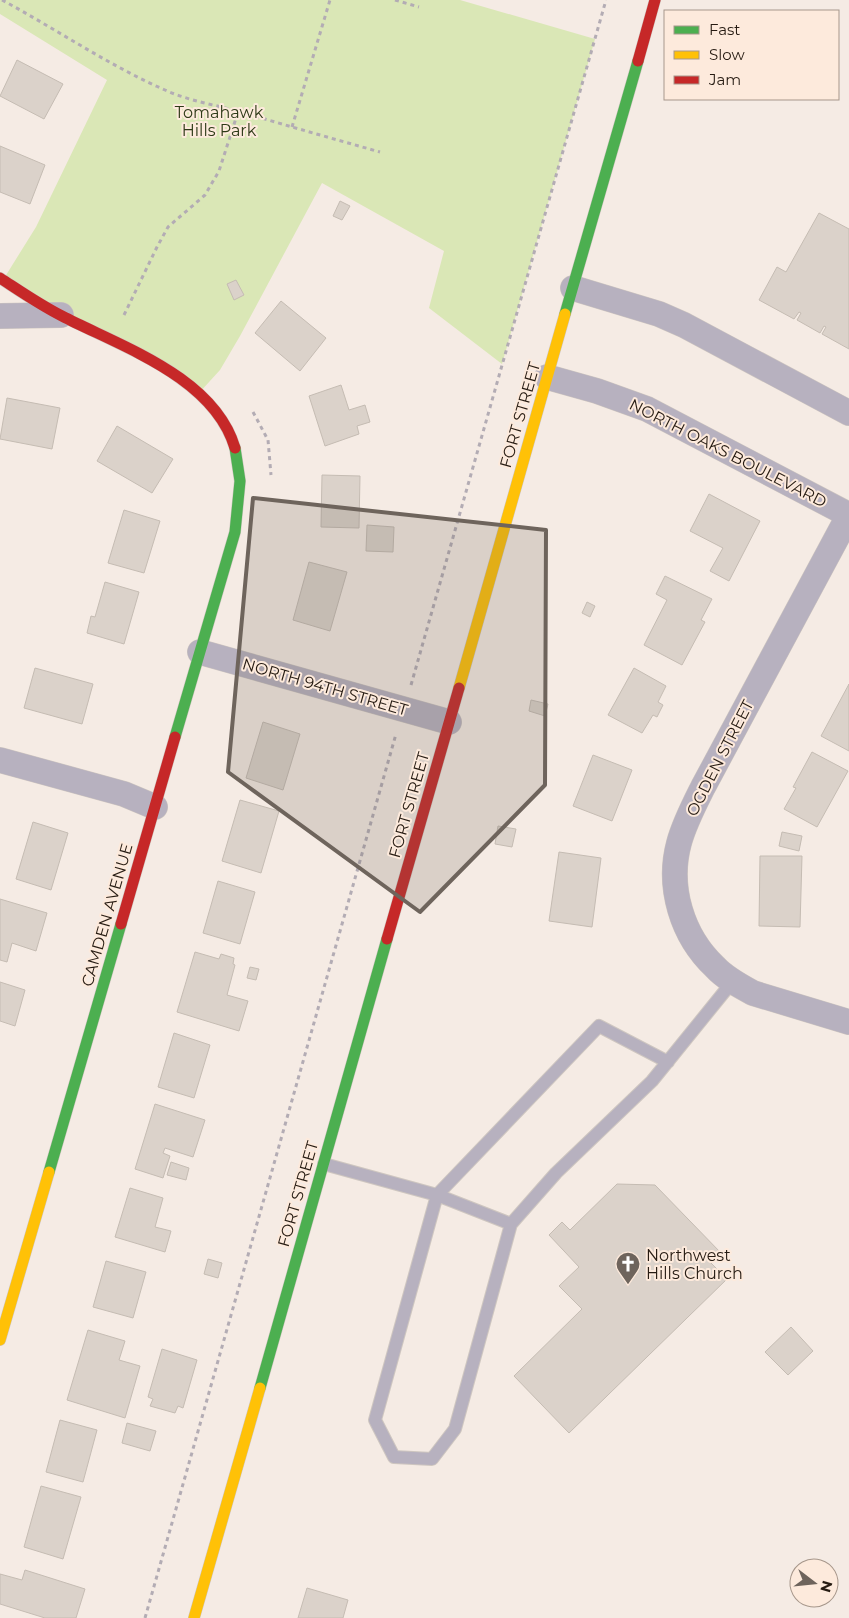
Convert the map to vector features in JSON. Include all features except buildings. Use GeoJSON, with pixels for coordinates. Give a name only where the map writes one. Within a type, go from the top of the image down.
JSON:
{"type":"FeatureCollection","features":[{"type":"Feature","properties":{"kind":"main road","name":"FORT STREET"},"geometry":{"type":"LineString","coordinates":[[194,1618],[655,0]]}},
{"type":"Feature","properties":{"kind":"main road","name":"CAMDEN AVENUE"},"geometry":{"type":"LineString","coordinates":[[0,278],[60,315],[93,330],[151,362],[199,393],[212,406],[228,431],[239,463],[241,478],[241,497],[235,532],[0,1340]]}},
{"type":"Feature","properties":{"kind":"street"},"geometry":{"type":"LineString","coordinates":[[573,288],[659,314],[684,324],[849,413]]}},
{"type":"Feature","properties":{"kind":"street"},"geometry":{"type":"LineString","coordinates":[[0,316],[60,315]]}},
{"type":"Feature","properties":{"kind":"street","name":"NORTH OAKS BOULEVARD"},"geometry":{"type":"LineString","coordinates":[[547,377],[596,390],[647,409],[849,515]]}},
{"type":"Feature","properties":{"kind":"street","name":"OGDEN STREET"},"geometry":{"type":"LineString","coordinates":[[743,987],[715,968],[698,948],[686,926],[680,912],[675,882],[679,842],[703,787],[849,515]]}},
{"type":"Feature","properties":{"kind":"street","name":"NORTH 94TH STREET"},"geometry":{"type":"LineString","coordinates":[[200,652],[450,722]]}},
{"type":"Feature","properties":{"kind":"street"},"geometry":{"type":"LineString","coordinates":[[0,760],[124,794],[155,807]]}},
{"type":"Feature","properties":{"kind":"street"},"geometry":{"type":"LineString","coordinates":[[743,987],[849,1022]]}},
{"type":"Feature","properties":{"kind":"lane"},"geometry":{"type":"LineString","coordinates":[[668,1062],[599,1026],[436,1195],[375,1420],[394,1457],[432,1459],[455,1429],[511,1224],[556,1173],[652,1081],[668,1062],[743,987]]}},
{"type":"Feature","properties":{"kind":"lane"},"geometry":{"type":"LineString","coordinates":[[324,1164],[436,1195],[511,1224]]}},
{"type":"Feature","properties":{"kind":"path"},"geometry":{"type":"LineString","coordinates":[[2,0],[143,80],[166,91],[380,152]]}},
{"type":"Feature","properties":{"kind":"path"},"geometry":{"type":"LineString","coordinates":[[292,127],[330,0]]}},
{"type":"Feature","properties":{"kind":"path"},"geometry":{"type":"LineString","coordinates":[[395,0],[419,7]]}},
{"type":"Feature","properties":{"kind":"path"},"geometry":{"type":"LineString","coordinates":[[412,681],[606,0]]}},
{"type":"Feature","properties":{"kind":"path"},"geometry":{"type":"LineString","coordinates":[[122,318],[168,227],[205,195],[219,171],[238,112]]}},
{"type":"Feature","properties":{"kind":"path"},"geometry":{"type":"LineString","coordinates":[[145,1618],[396,734]]}},
{"type":"Feature","properties":{"kind":"highlighted area"},"geometry":{"type":"Polygon","coordinates":[[[253,498],[546,530],[545,785],[420,912],[228,772],[253,498]]]}},
{"type":"Feature","properties":{"kind":"green space","name":"Tomahawk Hills Park"},"geometry":{"type":"Polygon","coordinates":[[[0,0],[460,0],[595,39],[502,364],[429,308],[444,251],[322,183],[240,336],[220,370],[199,393],[3,280],[36,227],[107,80],[0,14],[0,0]]]}},
{"type":"Feature","properties":{"kind":"traffic: fast"},"geometry":{"type":"LineString","coordinates":[[565,314],[638,61]]}},
{"type":"Feature","properties":{"kind":"traffic: fast"},"geometry":{"type":"LineString","coordinates":[[175,737],[235,532],[240,481],[235,448]]}},
{"type":"Feature","properties":{"kind":"traffic: fast"},"geometry":{"type":"LineString","coordinates":[[49,1172],[121,924]]}},
{"type":"Feature","properties":{"kind":"traffic: fast"},"geometry":{"type":"LineString","coordinates":[[260,1388],[387,939]]}},
{"type":"Feature","properties":{"kind":"traffic: slow"},"geometry":{"type":"LineString","coordinates":[[459,688],[565,314]]}},
{"type":"Feature","properties":{"kind":"traffic: slow"},"geometry":{"type":"LineString","coordinates":[[0,1340],[49,1172]]}},
{"type":"Feature","properties":{"kind":"traffic: slow"},"geometry":{"type":"LineString","coordinates":[[194,1618],[260,1388]]}},
{"type":"Feature","properties":{"kind":"traffic: jam"},"geometry":{"type":"LineString","coordinates":[[638,61],[655,0]]}},
{"type":"Feature","properties":{"kind":"traffic: jam"},"geometry":{"type":"LineString","coordinates":[[0,278],[62,316],[138,353],[187,383],[208,402],[224,423],[235,448]]}},
{"type":"Feature","properties":{"kind":"traffic: jam"},"geometry":{"type":"LineString","coordinates":[[387,939],[459,688]]}},
{"type":"Feature","properties":{"kind":"traffic: jam"},"geometry":{"type":"LineString","coordinates":[[121,924],[175,737]]}},
{"type":"Feature","properties":{"kind":"place","name":"Northwest Hills Church"},"geometry":{"type":"Point","coordinates":[628,1285]}}]}
